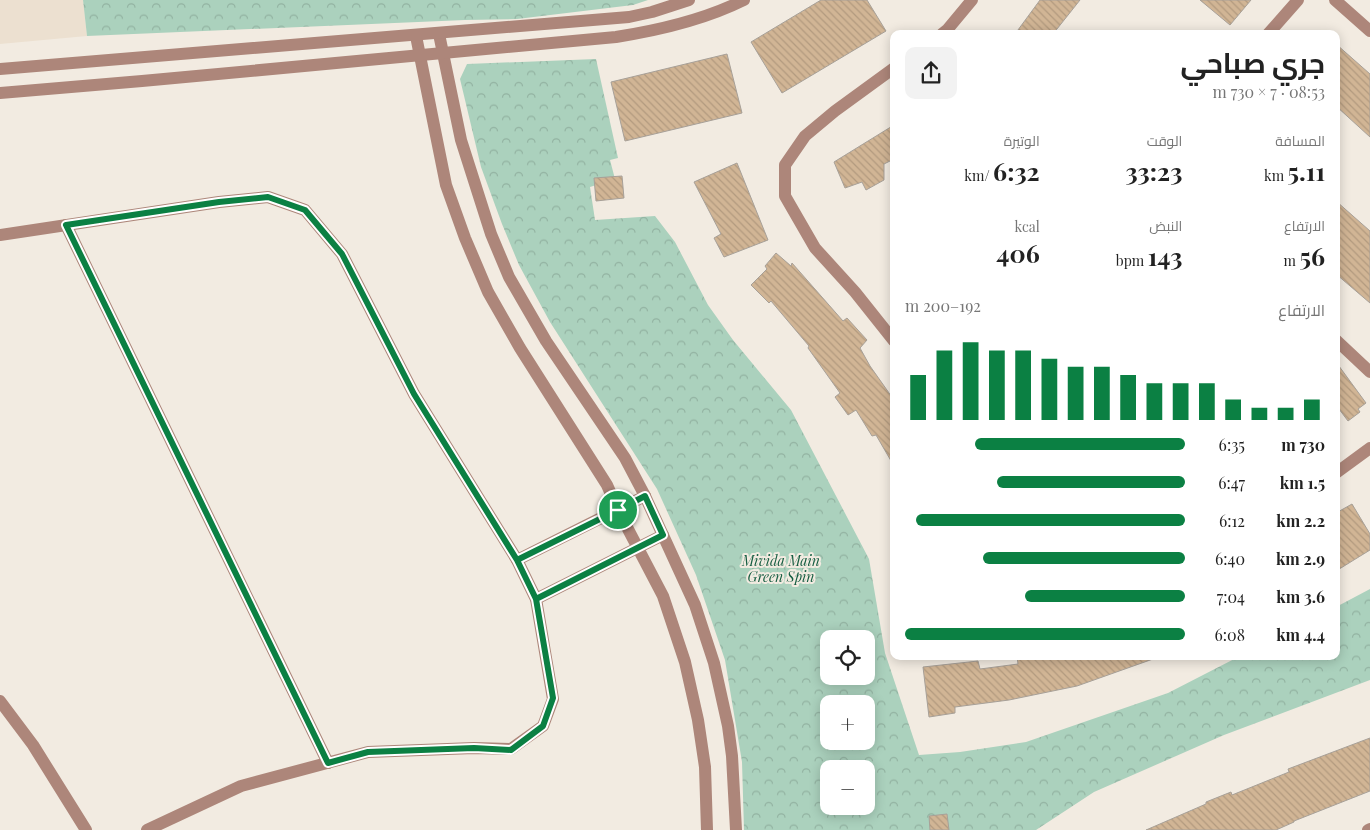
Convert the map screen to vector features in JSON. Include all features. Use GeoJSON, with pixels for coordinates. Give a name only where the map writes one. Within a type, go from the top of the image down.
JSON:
{"type":"FeatureCollection","features":[{"type":"Feature","properties":{"kind":"street"},"geometry":{"type":"LineString","coordinates":[[0,70],[630,17],[689,0]]}},
{"type":"Feature","properties":{"kind":"street"},"geometry":{"type":"LineString","coordinates":[[0,93],[616,37],[650,32],[691,21],[744,0]]}},
{"type":"Feature","properties":{"kind":"street"},"geometry":{"type":"LineString","coordinates":[[947,30],[972,0]]}},
{"type":"Feature","properties":{"kind":"street"},"geometry":{"type":"LineString","coordinates":[[1272,30],[1298,0]]}},
{"type":"Feature","properties":{"kind":"street"},"geometry":{"type":"LineString","coordinates":[[1335,0],[1370,31]]}},
{"type":"Feature","properties":{"kind":"street"},"geometry":{"type":"LineString","coordinates":[[439,34],[461,140],[491,234],[509,277],[546,341],[625,458],[645,496],[695,605],[714,663],[729,734],[734,781],[736,830]]}},
{"type":"Feature","properties":{"kind":"street"},"geometry":{"type":"LineString","coordinates":[[416,36],[446,185],[465,238],[488,292],[520,348],[607,484],[618,510],[663,596],[685,662],[698,720],[705,767],[707,830]]}},
{"type":"Feature","properties":{"kind":"street"},"geometry":{"type":"LineString","coordinates":[[890,71],[835,111],[805,136],[785,165],[786,196],[815,248],[855,292],[890,336]]}},
{"type":"Feature","properties":{"kind":"street"},"geometry":{"type":"LineString","coordinates":[[0,236],[219,202],[268,197],[305,210],[342,254],[414,394],[517,560],[536,599],[553,698],[543,726],[511,750],[474,748],[368,752],[242,786],[147,830]]}},
{"type":"Feature","properties":{"kind":"street"},"geometry":{"type":"LineString","coordinates":[[66,225],[328,763]]}},
{"type":"Feature","properties":{"kind":"street"},"geometry":{"type":"LineString","coordinates":[[1340,344],[1370,372]]}},
{"type":"Feature","properties":{"kind":"street"},"geometry":{"type":"LineString","coordinates":[[1340,470],[1370,448]]}},
{"type":"Feature","properties":{"kind":"street"},"geometry":{"type":"LineString","coordinates":[[517,560],[645,496]]}},
{"type":"Feature","properties":{"kind":"street"},"geometry":{"type":"LineString","coordinates":[[536,599],[663,535]]}},
{"type":"Feature","properties":{"kind":"street"},"geometry":{"type":"LineString","coordinates":[[0,701],[33,745],[86,830]]}},
{"type":"Feature","properties":{"kind":"shaded area"},"geometry":{"type":"Polygon","coordinates":[[[0,0],[83,0],[87,36],[0,44],[0,0]]]}},
{"type":"Feature","properties":{"kind":"green space"},"geometry":{"type":"Polygon","coordinates":[[[83,0],[648,0],[633,5],[517,19],[87,36],[83,0]]]}},
{"type":"Feature","properties":{"kind":"green space","name":"Mivida Main Green Spin"},"geometry":{"type":"Polygon","coordinates":[[[596,59],[618,158],[610,160],[615,179],[590,187],[595,220],[655,216],[675,242],[708,305],[733,340],[791,410],[869,559],[885,653],[919,755],[960,752],[1026,742],[1168,693],[1232,660],[1340,660],[1340,605],[1370,589],[1370,680],[1224,735],[1094,792],[1036,830],[744,830],[742,762],[725,660],[696,575],[657,489],[550,322],[519,265],[481,167],[460,79],[467,64],[596,59]]]}},
{"type":"Feature","properties":{"kind":"building"},"geometry":{"type":"Polygon","coordinates":[[[821,0],[867,0],[886,31],[782,93],[751,42],[821,0]]]}},
{"type":"Feature","properties":{"kind":"building"},"geometry":{"type":"Polygon","coordinates":[[[1040,0],[1080,0],[1056,30],[1018,30],[1040,0]]]}},
{"type":"Feature","properties":{"kind":"building"},"geometry":{"type":"Polygon","coordinates":[[[1200,0],[1251,0],[1230,25],[1200,0]]]}},
{"type":"Feature","properties":{"kind":"building"},"geometry":{"type":"Polygon","coordinates":[[[1340,48],[1370,74],[1370,137],[1340,110],[1340,48]]]}},
{"type":"Feature","properties":{"kind":"building"},"geometry":{"type":"Polygon","coordinates":[[[727,54],[742,113],[625,141],[611,82],[727,54]]]}},
{"type":"Feature","properties":{"kind":"building"},"geometry":{"type":"Polygon","coordinates":[[[890,127],[890,161],[884,164],[884,180],[866,190],[862,182],[845,188],[834,162],[890,127]]]}},
{"type":"Feature","properties":{"kind":"building"},"geometry":{"type":"Polygon","coordinates":[[[737,163],[768,240],[724,257],[714,238],[721,234],[694,182],[737,163]]]}},
{"type":"Feature","properties":{"kind":"building"},"geometry":{"type":"Polygon","coordinates":[[[622,176],[624,198],[596,201],[594,178],[622,176]]]}},
{"type":"Feature","properties":{"kind":"building"},"geometry":{"type":"Polygon","coordinates":[[[1340,205],[1370,231],[1370,303],[1340,277],[1340,205]]]}},
{"type":"Feature","properties":{"kind":"building"},"geometry":{"type":"Polygon","coordinates":[[[776,253],[791,266],[792,263],[843,321],[847,318],[867,340],[860,348],[890,394],[890,459],[876,435],[872,436],[856,410],[848,415],[835,397],[840,393],[808,348],[809,346],[771,301],[769,303],[751,285],[767,269],[765,266],[776,253]]]}},
{"type":"Feature","properties":{"kind":"building"},"geometry":{"type":"Polygon","coordinates":[[[1340,367],[1366,403],[1358,409],[1360,412],[1348,421],[1340,410],[1340,367]]]}},
{"type":"Feature","properties":{"kind":"building"},"geometry":{"type":"Polygon","coordinates":[[[1352,504],[1370,534],[1370,550],[1340,569],[1340,511],[1352,504]]]}},
{"type":"Feature","properties":{"kind":"building"},"geometry":{"type":"Polygon","coordinates":[[[1018,660],[1150,660],[1077,686],[1009,700],[955,707],[955,713],[929,717],[923,667],[978,661],[980,669],[1018,664],[1018,660]]]}},
{"type":"Feature","properties":{"kind":"building"},"geometry":{"type":"Polygon","coordinates":[[[1370,738],[1370,791],[1276,830],[1146,830],[1206,804],[1206,802],[1231,792],[1232,795],[1289,772],[1288,769],[1370,738]]]}},
{"type":"Feature","properties":{"kind":"building"},"geometry":{"type":"Polygon","coordinates":[[[947,814],[949,830],[930,830],[929,816],[947,814]]]}},
{"type":"Feature","properties":{"kind":"route"},"geometry":{"type":"LineString","coordinates":[[618,510],[517,560],[536,599],[553,698],[543,726],[511,750],[474,748],[368,752],[328,763],[66,225],[219,202],[268,197],[305,210],[342,254],[414,394],[517,560],[536,599],[663,535],[645,496],[618,510]]}}]}
